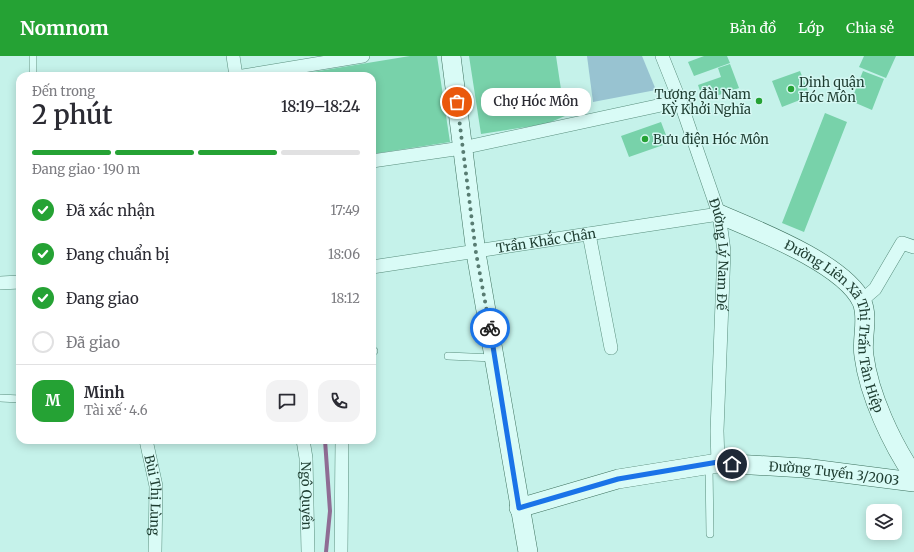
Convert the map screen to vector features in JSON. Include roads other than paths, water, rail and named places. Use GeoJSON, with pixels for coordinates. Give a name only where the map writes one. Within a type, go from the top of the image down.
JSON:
{"type":"FeatureCollection","features":[{"type":"Feature","properties":{"kind":"street"},"geometry":{"type":"LineString","coordinates":[[233,56],[235,72]]}},
{"type":"Feature","properties":{"kind":"street"},"geometry":{"type":"LineString","coordinates":[[267,72],[363,56]]}},
{"type":"Feature","properties":{"kind":"street"},"geometry":{"type":"LineString","coordinates":[[451,56],[476,253],[495,358],[519,508],[528,552]]}},
{"type":"Feature","properties":{"kind":"street","name":"Đường Lý Nam Đế"},"geometry":{"type":"LineString","coordinates":[[662,56],[680,101],[719,214],[724,251],[717,431],[713,463]]}},
{"type":"Feature","properties":{"kind":"street"},"geometry":{"type":"LineString","coordinates":[[376,160],[462,148],[680,101]]}},
{"type":"Feature","properties":{"kind":"street","name":"Trần Khắc Chân"},"geometry":{"type":"LineString","coordinates":[[376,266],[476,253],[719,214]]}},
{"type":"Feature","properties":{"kind":"street","name":"Đường Liên Xã Thị Trấn Tân Hiệp"},"geometry":{"type":"LineString","coordinates":[[719,214],[815,258],[842,279],[861,301],[865,313],[864,356],[870,385],[900,455],[914,476]]}},
{"type":"Feature","properties":{"kind":"street"},"geometry":{"type":"LineString","coordinates":[[589,234],[611,348]]}},
{"type":"Feature","properties":{"kind":"street"},"geometry":{"type":"LineString","coordinates":[[861,301],[875,288],[902,243],[914,247]]}},
{"type":"Feature","properties":{"kind":"street"},"geometry":{"type":"LineString","coordinates":[[0,283],[16,282]]}},
{"type":"Feature","properties":{"kind":"street","name":"Bùi Thị Lùng"},"geometry":{"type":"LineString","coordinates":[[147,444],[156,486],[155,552]]}},
{"type":"Feature","properties":{"kind":"street","name":"Ngô Quyền"},"geometry":{"type":"LineString","coordinates":[[304,444],[306,458],[308,552]]}},
{"type":"Feature","properties":{"kind":"street"},"geometry":{"type":"LineString","coordinates":[[341,552],[342,444]]}},
{"type":"Feature","properties":{"kind":"street","name":"Đường Tuyến 3/2003"},"geometry":{"type":"LineString","coordinates":[[519,508],[618,479],[713,463],[804,468],[914,482]]}},
{"type":"Feature","properties":{"kind":"lane"},"geometry":{"type":"LineString","coordinates":[[33,56],[33,72]]}},
{"type":"Feature","properties":{"kind":"lane"},"geometry":{"type":"LineString","coordinates":[[448,356],[495,358]]}},
{"type":"Feature","properties":{"kind":"lane"},"geometry":{"type":"LineString","coordinates":[[0,398],[16,399]]}},
{"type":"Feature","properties":{"kind":"lane"},"geometry":{"type":"LineString","coordinates":[[710,534],[713,463]]}},
{"type":"Feature","properties":{"kind":"waterway"},"geometry":{"type":"LineString","coordinates":[[325,444],[330,511],[326,552]]}},
{"type":"Feature","properties":{"kind":"place","name":"Dinh quận Hóc Môn"},"geometry":{"type":"Point","coordinates":[791,89]}},
{"type":"Feature","properties":{"kind":"place","name":"Tượng đài Nam Kỳ Khởi Nghĩa"},"geometry":{"type":"Point","coordinates":[759,101]}},
{"type":"Feature","properties":{"kind":"place","name":"Chợ Hóc Môn"},"geometry":{"type":"Point","coordinates":[457,102]}},
{"type":"Feature","properties":{"kind":"place","name":"Bưu điện Hóc Môn"},"geometry":{"type":"Point","coordinates":[645,139]}}]}
